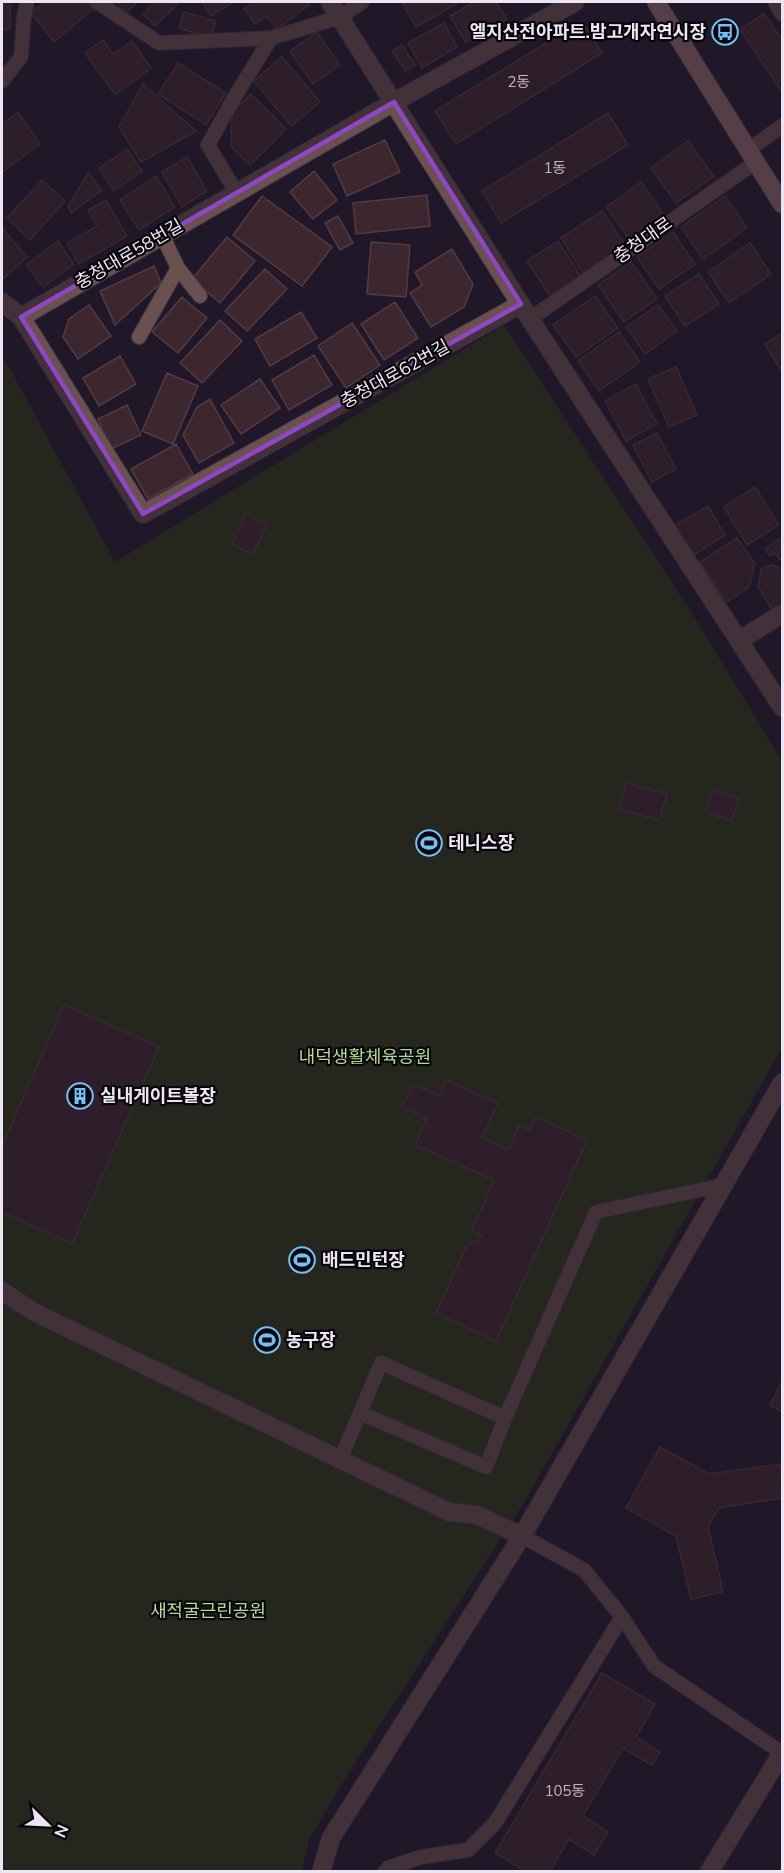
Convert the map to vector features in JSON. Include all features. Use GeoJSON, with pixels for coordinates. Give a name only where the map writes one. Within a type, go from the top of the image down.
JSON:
{"type":"FeatureCollection","features":[{"type":"Feature","properties":{"kind":"street"},"geometry":{"type":"LineString","coordinates":[[330,2],[526,311],[783,707]]}},
{"type":"Feature","properties":{"kind":"street","name":"충청대로58번길"},"geometry":{"type":"LineString","coordinates":[[21,316],[394,102],[575,2]]}},
{"type":"Feature","properties":{"kind":"street"},"geometry":{"type":"LineString","coordinates":[[656,2],[783,204]]}},
{"type":"Feature","properties":{"kind":"street","name":"충청대로62번길"},"geometry":{"type":"LineString","coordinates":[[2,302],[21,316],[142,514],[526,311]]}},
{"type":"Feature","properties":{"kind":"street"},"geometry":{"type":"LineString","coordinates":[[740,640],[783,614]]}},
{"type":"Feature","properties":{"kind":"street"},"geometry":{"type":"LineString","coordinates":[[321,1872],[331,1838],[522,1536],[783,1083]]}},
{"type":"Feature","properties":{"kind":"street"},"geometry":{"type":"LineString","coordinates":[[2,1291],[34,1312],[449,1512],[477,1515],[522,1536]]}},
{"type":"Feature","properties":{"kind":"street"},"geometry":{"type":"LineString","coordinates":[[709,1872],[783,1753]]}},
{"type":"Feature","properties":{"kind":"lane"},"geometry":{"type":"LineString","coordinates":[[2,81],[21,57],[27,2]]}},
{"type":"Feature","properties":{"kind":"lane"},"geometry":{"type":"LineString","coordinates":[[97,2],[159,44],[271,38],[340,17],[362,2]]}},
{"type":"Feature","properties":{"kind":"lane"},"geometry":{"type":"LineString","coordinates":[[775,2],[783,14]]}},
{"type":"Feature","properties":{"kind":"lane"},"geometry":{"type":"LineString","coordinates":[[236,192],[208,146],[271,38]]}},
{"type":"Feature","properties":{"kind":"lane","name":"충청대로"},"geometry":{"type":"LineString","coordinates":[[526,311],[752,156],[783,126]]}},
{"type":"Feature","properties":{"kind":"lane"},"geometry":{"type":"LineString","coordinates":[[162,235],[178,268],[200,296]]}},
{"type":"Feature","properties":{"kind":"lane"},"geometry":{"type":"LineString","coordinates":[[139,337],[178,268]]}},
{"type":"Feature","properties":{"kind":"lane"},"geometry":{"type":"LineString","coordinates":[[360,1413],[486,1467],[504,1418],[596,1212],[724,1185]]}},
{"type":"Feature","properties":{"kind":"lane"},"geometry":{"type":"LineString","coordinates":[[340,1460],[381,1363],[504,1418]]}},
{"type":"Feature","properties":{"kind":"lane"},"geometry":{"type":"LineString","coordinates":[[522,1536],[584,1570],[622,1617],[654,1666],[783,1753]]}},
{"type":"Feature","properties":{"kind":"lane"},"geometry":{"type":"LineString","coordinates":[[385,1872],[388,1868],[421,1857],[468,1850],[495,1823],[622,1617]]}},
{"type":"Feature","properties":{"kind":"highlighted area"},"geometry":{"type":"Polygon","coordinates":[[[394,102],[521,304],[143,514],[21,317],[394,102]]]}},
{"type":"Feature","properties":{"kind":"green space"},"geometry":{"type":"Polygon","coordinates":[[[504,325],[693,615],[782,761],[782,1048],[525,1501],[341,1785],[309,1840],[302,1871],[2,1871],[2,357],[115,562],[504,325]]]}},
{"type":"Feature","properties":{"kind":"building"},"geometry":{"type":"Polygon","coordinates":[[[2,2],[10,2],[10,29],[2,30],[2,2]]]}},
{"type":"Feature","properties":{"kind":"building"},"geometry":{"type":"Polygon","coordinates":[[[44,2],[87,2],[93,9],[54,42],[31,13],[44,2]]]}},
{"type":"Feature","properties":{"kind":"building"},"geometry":{"type":"Polygon","coordinates":[[[117,2],[138,2],[127,12],[117,2]]]}},
{"type":"Feature","properties":{"kind":"building"},"geometry":{"type":"Polygon","coordinates":[[[155,2],[179,3],[155,26],[143,14],[155,2]]]}},
{"type":"Feature","properties":{"kind":"building"},"geometry":{"type":"Polygon","coordinates":[[[202,2],[233,2],[211,16],[202,2]]]}},
{"type":"Feature","properties":{"kind":"building"},"geometry":{"type":"Polygon","coordinates":[[[254,2],[306,2],[309,5],[277,29],[267,16],[255,24],[244,9],[254,2]]]}},
{"type":"Feature","properties":{"kind":"building"},"geometry":{"type":"Polygon","coordinates":[[[402,2],[460,2],[416,27],[402,2]]]}},
{"type":"Feature","properties":{"kind":"building"},"geometry":{"type":"Polygon","coordinates":[[[474,2],[496,2],[507,19],[466,43],[450,16],[474,2]]]}},
{"type":"Feature","properties":{"kind":"building"},"geometry":{"type":"Polygon","coordinates":[[[184,12],[216,21],[211,38],[179,28],[184,12]]]}},
{"type":"Feature","properties":{"kind":"building"},"geometry":{"type":"Polygon","coordinates":[[[764,13],[782,40],[782,92],[740,30],[764,13]]]}},
{"type":"Feature","properties":{"kind":"building"},"geometry":{"type":"Polygon","coordinates":[[[582,21],[602,53],[456,144],[435,111],[582,21]]]}},
{"type":"Feature","properties":{"kind":"building"},"geometry":{"type":"Polygon","coordinates":[[[444,23],[457,47],[422,68],[408,43],[444,23]]]}},
{"type":"Feature","properties":{"kind":"building"},"geometry":{"type":"Polygon","coordinates":[[[317,32],[340,65],[313,84],[290,51],[317,32]]]}},
{"type":"Feature","properties":{"kind":"building"},"geometry":{"type":"Polygon","coordinates":[[[103,40],[113,54],[132,41],[151,68],[115,95],[85,53],[103,40]]]}},
{"type":"Feature","properties":{"kind":"building"},"geometry":{"type":"Polygon","coordinates":[[[402,45],[415,65],[405,71],[392,51],[402,45]]]}},
{"type":"Feature","properties":{"kind":"building"},"geometry":{"type":"Polygon","coordinates":[[[282,57],[320,102],[291,126],[254,81],[282,57]]]}},
{"type":"Feature","properties":{"kind":"building"},"geometry":{"type":"Polygon","coordinates":[[[178,63],[226,93],[206,125],[158,94],[178,63]]]}},
{"type":"Feature","properties":{"kind":"building"},"geometry":{"type":"Polygon","coordinates":[[[143,84],[196,131],[141,162],[119,127],[143,84]]]}},
{"type":"Feature","properties":{"kind":"building"},"geometry":{"type":"Polygon","coordinates":[[[251,94],[286,129],[250,165],[231,146],[232,112],[251,94]]]}},
{"type":"Feature","properties":{"kind":"building"},"geometry":{"type":"Polygon","coordinates":[[[18,112],[40,144],[2,172],[2,124],[18,112]]]}},
{"type":"Feature","properties":{"kind":"building"},"geometry":{"type":"Polygon","coordinates":[[[608,113],[628,145],[501,223],[482,191],[608,113]]]}},
{"type":"Feature","properties":{"kind":"building"},"geometry":{"type":"Polygon","coordinates":[[[385,140],[400,172],[347,196],[333,164],[385,140]]]}},
{"type":"Feature","properties":{"kind":"building"},"geometry":{"type":"Polygon","coordinates":[[[688,141],[714,176],[676,203],[651,168],[688,141]]]}},
{"type":"Feature","properties":{"kind":"building"},"geometry":{"type":"Polygon","coordinates":[[[127,149],[142,171],[114,191],[99,168],[127,149]]]}},
{"type":"Feature","properties":{"kind":"building"},"geometry":{"type":"Polygon","coordinates":[[[187,157],[207,191],[182,207],[162,172],[187,157]]]}},
{"type":"Feature","properties":{"kind":"building"},"geometry":{"type":"Polygon","coordinates":[[[314,171],[337,200],[313,219],[290,192],[314,171]]]}},
{"type":"Feature","properties":{"kind":"building"},"geometry":{"type":"Polygon","coordinates":[[[88,173],[102,190],[71,213],[68,206],[88,173]]]}},
{"type":"Feature","properties":{"kind":"building"},"geometry":{"type":"Polygon","coordinates":[[[156,176],[175,207],[139,230],[120,200],[156,176]]]}},
{"type":"Feature","properties":{"kind":"building"},"geometry":{"type":"Polygon","coordinates":[[[42,180],[65,201],[30,240],[7,218],[42,180]]]}},
{"type":"Feature","properties":{"kind":"building"},"geometry":{"type":"Polygon","coordinates":[[[641,182],[664,215],[629,239],[606,207],[641,182]]]}},
{"type":"Feature","properties":{"kind":"building"},"geometry":{"type":"Polygon","coordinates":[[[427,195],[430,226],[356,234],[353,203],[427,195]]]}},
{"type":"Feature","properties":{"kind":"building"},"geometry":{"type":"Polygon","coordinates":[[[262,196],[332,247],[302,286],[233,235],[262,196]]]}},
{"type":"Feature","properties":{"kind":"building"},"geometry":{"type":"Polygon","coordinates":[[[725,196],[747,228],[703,259],[681,227],[725,196]]]}},
{"type":"Feature","properties":{"kind":"building"},"geometry":{"type":"Polygon","coordinates":[[[106,200],[127,236],[79,264],[67,243],[97,226],[88,210],[106,200]]]}},
{"type":"Feature","properties":{"kind":"building"},"geometry":{"type":"Polygon","coordinates":[[[602,211],[625,245],[583,273],[561,238],[602,211]]]}},
{"type":"Feature","properties":{"kind":"building"},"geometry":{"type":"Polygon","coordinates":[[[338,216],[353,243],[340,250],[325,223],[338,216]]]}},
{"type":"Feature","properties":{"kind":"building"},"geometry":{"type":"Polygon","coordinates":[[[2,230],[27,257],[2,280],[2,230]]]}},
{"type":"Feature","properties":{"kind":"building"},"geometry":{"type":"Polygon","coordinates":[[[673,232],[695,264],[659,289],[637,257],[673,232]]]}},
{"type":"Feature","properties":{"kind":"building"},"geometry":{"type":"Polygon","coordinates":[[[227,237],[255,261],[220,303],[192,279],[227,237]]]}},
{"type":"Feature","properties":{"kind":"building"},"geometry":{"type":"Polygon","coordinates":[[[58,241],[74,264],[43,287],[26,265],[58,241]]]}},
{"type":"Feature","properties":{"kind":"building"},"geometry":{"type":"Polygon","coordinates":[[[558,241],[581,276],[550,296],[527,261],[558,241]]]}},
{"type":"Feature","properties":{"kind":"building"},"geometry":{"type":"Polygon","coordinates":[[[371,242],[410,245],[406,297],[367,294],[371,242]]]}},
{"type":"Feature","properties":{"kind":"building"},"geometry":{"type":"Polygon","coordinates":[[[750,243],[771,274],[729,303],[708,272],[750,243]]]}},
{"type":"Feature","properties":{"kind":"building"},"geometry":{"type":"Polygon","coordinates":[[[452,249],[473,284],[464,307],[431,327],[410,293],[422,285],[415,272],[452,249]]]}},
{"type":"Feature","properties":{"kind":"building"},"geometry":{"type":"Polygon","coordinates":[[[631,262],[657,299],[624,322],[598,285],[631,262]]]}},
{"type":"Feature","properties":{"kind":"building"},"geometry":{"type":"Polygon","coordinates":[[[154,266],[161,283],[115,325],[100,291],[154,266]]]}},
{"type":"Feature","properties":{"kind":"building"},"geometry":{"type":"Polygon","coordinates":[[[265,269],[287,289],[247,331],[225,311],[265,269]]]}},
{"type":"Feature","properties":{"kind":"building"},"geometry":{"type":"Polygon","coordinates":[[[699,274],[719,304],[685,326],[665,296],[699,274]]]}},
{"type":"Feature","properties":{"kind":"building"},"geometry":{"type":"Polygon","coordinates":[[[595,296],[618,328],[576,357],[553,325],[595,296]]]}},
{"type":"Feature","properties":{"kind":"building"},"geometry":{"type":"Polygon","coordinates":[[[182,297],[207,318],[178,353],[152,332],[182,297]]]}},
{"type":"Feature","properties":{"kind":"building"},"geometry":{"type":"Polygon","coordinates":[[[395,302],[418,338],[384,360],[361,324],[395,302]]]}},
{"type":"Feature","properties":{"kind":"building"},"geometry":{"type":"Polygon","coordinates":[[[89,305],[111,336],[78,359],[63,337],[69,319],[89,305]]]}},
{"type":"Feature","properties":{"kind":"building"},"geometry":{"type":"Polygon","coordinates":[[[658,305],[677,331],[645,354],[626,327],[658,305]]]}},
{"type":"Feature","properties":{"kind":"building"},"geometry":{"type":"Polygon","coordinates":[[[301,312],[317,338],[270,366],[255,339],[301,312]]]}},
{"type":"Feature","properties":{"kind":"building"},"geometry":{"type":"Polygon","coordinates":[[[220,320],[242,341],[202,383],[180,363],[220,320]]]}},
{"type":"Feature","properties":{"kind":"building"},"geometry":{"type":"Polygon","coordinates":[[[352,323],[380,365],[346,388],[318,346],[352,323]]]}},
{"type":"Feature","properties":{"kind":"building"},"geometry":{"type":"Polygon","coordinates":[[[619,332],[640,362],[599,391],[578,361],[619,332]]]}},
{"type":"Feature","properties":{"kind":"building"},"geometry":{"type":"Polygon","coordinates":[[[782,333],[782,372],[765,344],[782,333]]]}},
{"type":"Feature","properties":{"kind":"building"},"geometry":{"type":"Polygon","coordinates":[[[314,355],[332,385],[289,410],[272,380],[314,355]]]}},
{"type":"Feature","properties":{"kind":"building"},"geometry":{"type":"Polygon","coordinates":[[[120,356],[136,384],[99,406],[83,378],[120,356]]]}},
{"type":"Feature","properties":{"kind":"building"},"geometry":{"type":"Polygon","coordinates":[[[676,367],[697,415],[669,427],[648,379],[676,367]]]}},
{"type":"Feature","properties":{"kind":"building"},"geometry":{"type":"Polygon","coordinates":[[[167,373],[198,386],[173,444],[142,431],[167,373]]]}},
{"type":"Feature","properties":{"kind":"building"},"geometry":{"type":"Polygon","coordinates":[[[260,379],[280,408],[241,434],[221,405],[260,379]]]}},
{"type":"Feature","properties":{"kind":"building"},"geometry":{"type":"Polygon","coordinates":[[[636,384],[657,424],[626,441],[605,401],[636,384]]]}},
{"type":"Feature","properties":{"kind":"building"},"geometry":{"type":"Polygon","coordinates":[[[210,399],[234,443],[199,463],[183,435],[197,407],[210,399]]]}},
{"type":"Feature","properties":{"kind":"building"},"geometry":{"type":"Polygon","coordinates":[[[127,405],[141,435],[111,449],[98,419],[127,405]]]}},
{"type":"Feature","properties":{"kind":"building"},"geometry":{"type":"Polygon","coordinates":[[[657,433],[676,469],[652,482],[633,445],[657,433]]]}},
{"type":"Feature","properties":{"kind":"building"},"geometry":{"type":"Polygon","coordinates":[[[176,444],[193,474],[148,499],[131,469],[176,444]]]}},
{"type":"Feature","properties":{"kind":"building"},"geometry":{"type":"Polygon","coordinates":[[[755,487],[779,525],[747,545],[724,507],[755,487]]]}},
{"type":"Feature","properties":{"kind":"building"},"geometry":{"type":"Polygon","coordinates":[[[708,506],[725,535],[694,555],[675,525],[708,506]]]}},
{"type":"Feature","properties":{"kind":"building"},"geometry":{"type":"Polygon","coordinates":[[[245,514],[267,524],[253,554],[232,545],[245,514]]]}},
{"type":"Feature","properties":{"kind":"building"},"geometry":{"type":"Polygon","coordinates":[[[782,537],[782,559],[780,560],[775,553],[770,556],[765,549],[782,537]]]}},
{"type":"Feature","properties":{"kind":"building"},"geometry":{"type":"Polygon","coordinates":[[[737,538],[755,564],[749,587],[727,602],[700,562],[737,538]]]}},
{"type":"Feature","properties":{"kind":"building"},"geometry":{"type":"Polygon","coordinates":[[[771,565],[782,569],[782,604],[772,610],[758,586],[761,569],[771,565]]]}},
{"type":"Feature","properties":{"kind":"building"},"geometry":{"type":"Polygon","coordinates":[[[627,783],[667,794],[659,820],[619,809],[627,783]]]}},
{"type":"Feature","properties":{"kind":"building"},"geometry":{"type":"Polygon","coordinates":[[[713,790],[739,799],[731,821],[706,812],[713,790]]]}},
{"type":"Feature","properties":{"kind":"building","name":"실내게이트볼장"},"geometry":{"type":"Polygon","coordinates":[[[64,1005],[159,1047],[72,1244],[2,1212],[2,1146],[64,1005]]]}},
{"type":"Feature","properties":{"kind":"building"},"geometry":{"type":"Polygon","coordinates":[[[446,1080],[498,1103],[482,1138],[509,1150],[519,1125],[530,1130],[536,1117],[587,1140],[496,1341],[436,1313],[468,1243],[477,1244],[481,1235],[472,1231],[494,1180],[415,1145],[427,1118],[402,1107],[413,1084],[439,1096],[446,1080]]]}},
{"type":"Feature","properties":{"kind":"building"},"geometry":{"type":"Polygon","coordinates":[[[782,1381],[782,1412],[770,1405],[782,1381]]]}},
{"type":"Feature","properties":{"kind":"building"},"geometry":{"type":"Polygon","coordinates":[[[660,1447],[709,1474],[781,1464],[782,1498],[719,1508],[708,1526],[723,1592],[691,1599],[676,1536],[626,1508],[660,1447]]]}},
{"type":"Feature","properties":{"kind":"building"},"geometry":{"type":"Polygon","coordinates":[[[602,1673],[655,1704],[636,1737],[660,1752],[652,1765],[623,1748],[583,1816],[608,1832],[594,1855],[569,1839],[550,1872],[526,1872],[495,1853],[602,1673]]]}},
{"type":"Feature","properties":{"kind":"place","name":"엘지산전아파트.밤고개자연시장"},"geometry":{"type":"Point","coordinates":[725,32]}},
{"type":"Feature","properties":{"kind":"place","name":"테니스장"},"geometry":{"type":"Point","coordinates":[429,843]}},
{"type":"Feature","properties":{"kind":"place","name":"실내게이트볼장"},"geometry":{"type":"Point","coordinates":[80,1096]}},
{"type":"Feature","properties":{"kind":"place","name":"배드민턴장"},"geometry":{"type":"Point","coordinates":[302,1260]}},
{"type":"Feature","properties":{"kind":"place","name":"농구장"},"geometry":{"type":"Point","coordinates":[267,1340]}},
{"type":"Feature","properties":{"kind":"park label","name":"내덕생활체육공원"},"geometry":{"type":"Point","coordinates":[365,1057]}},
{"type":"Feature","properties":{"kind":"park label","name":"새적굴근린공원"},"geometry":{"type":"Point","coordinates":[208,1611]}}]}
